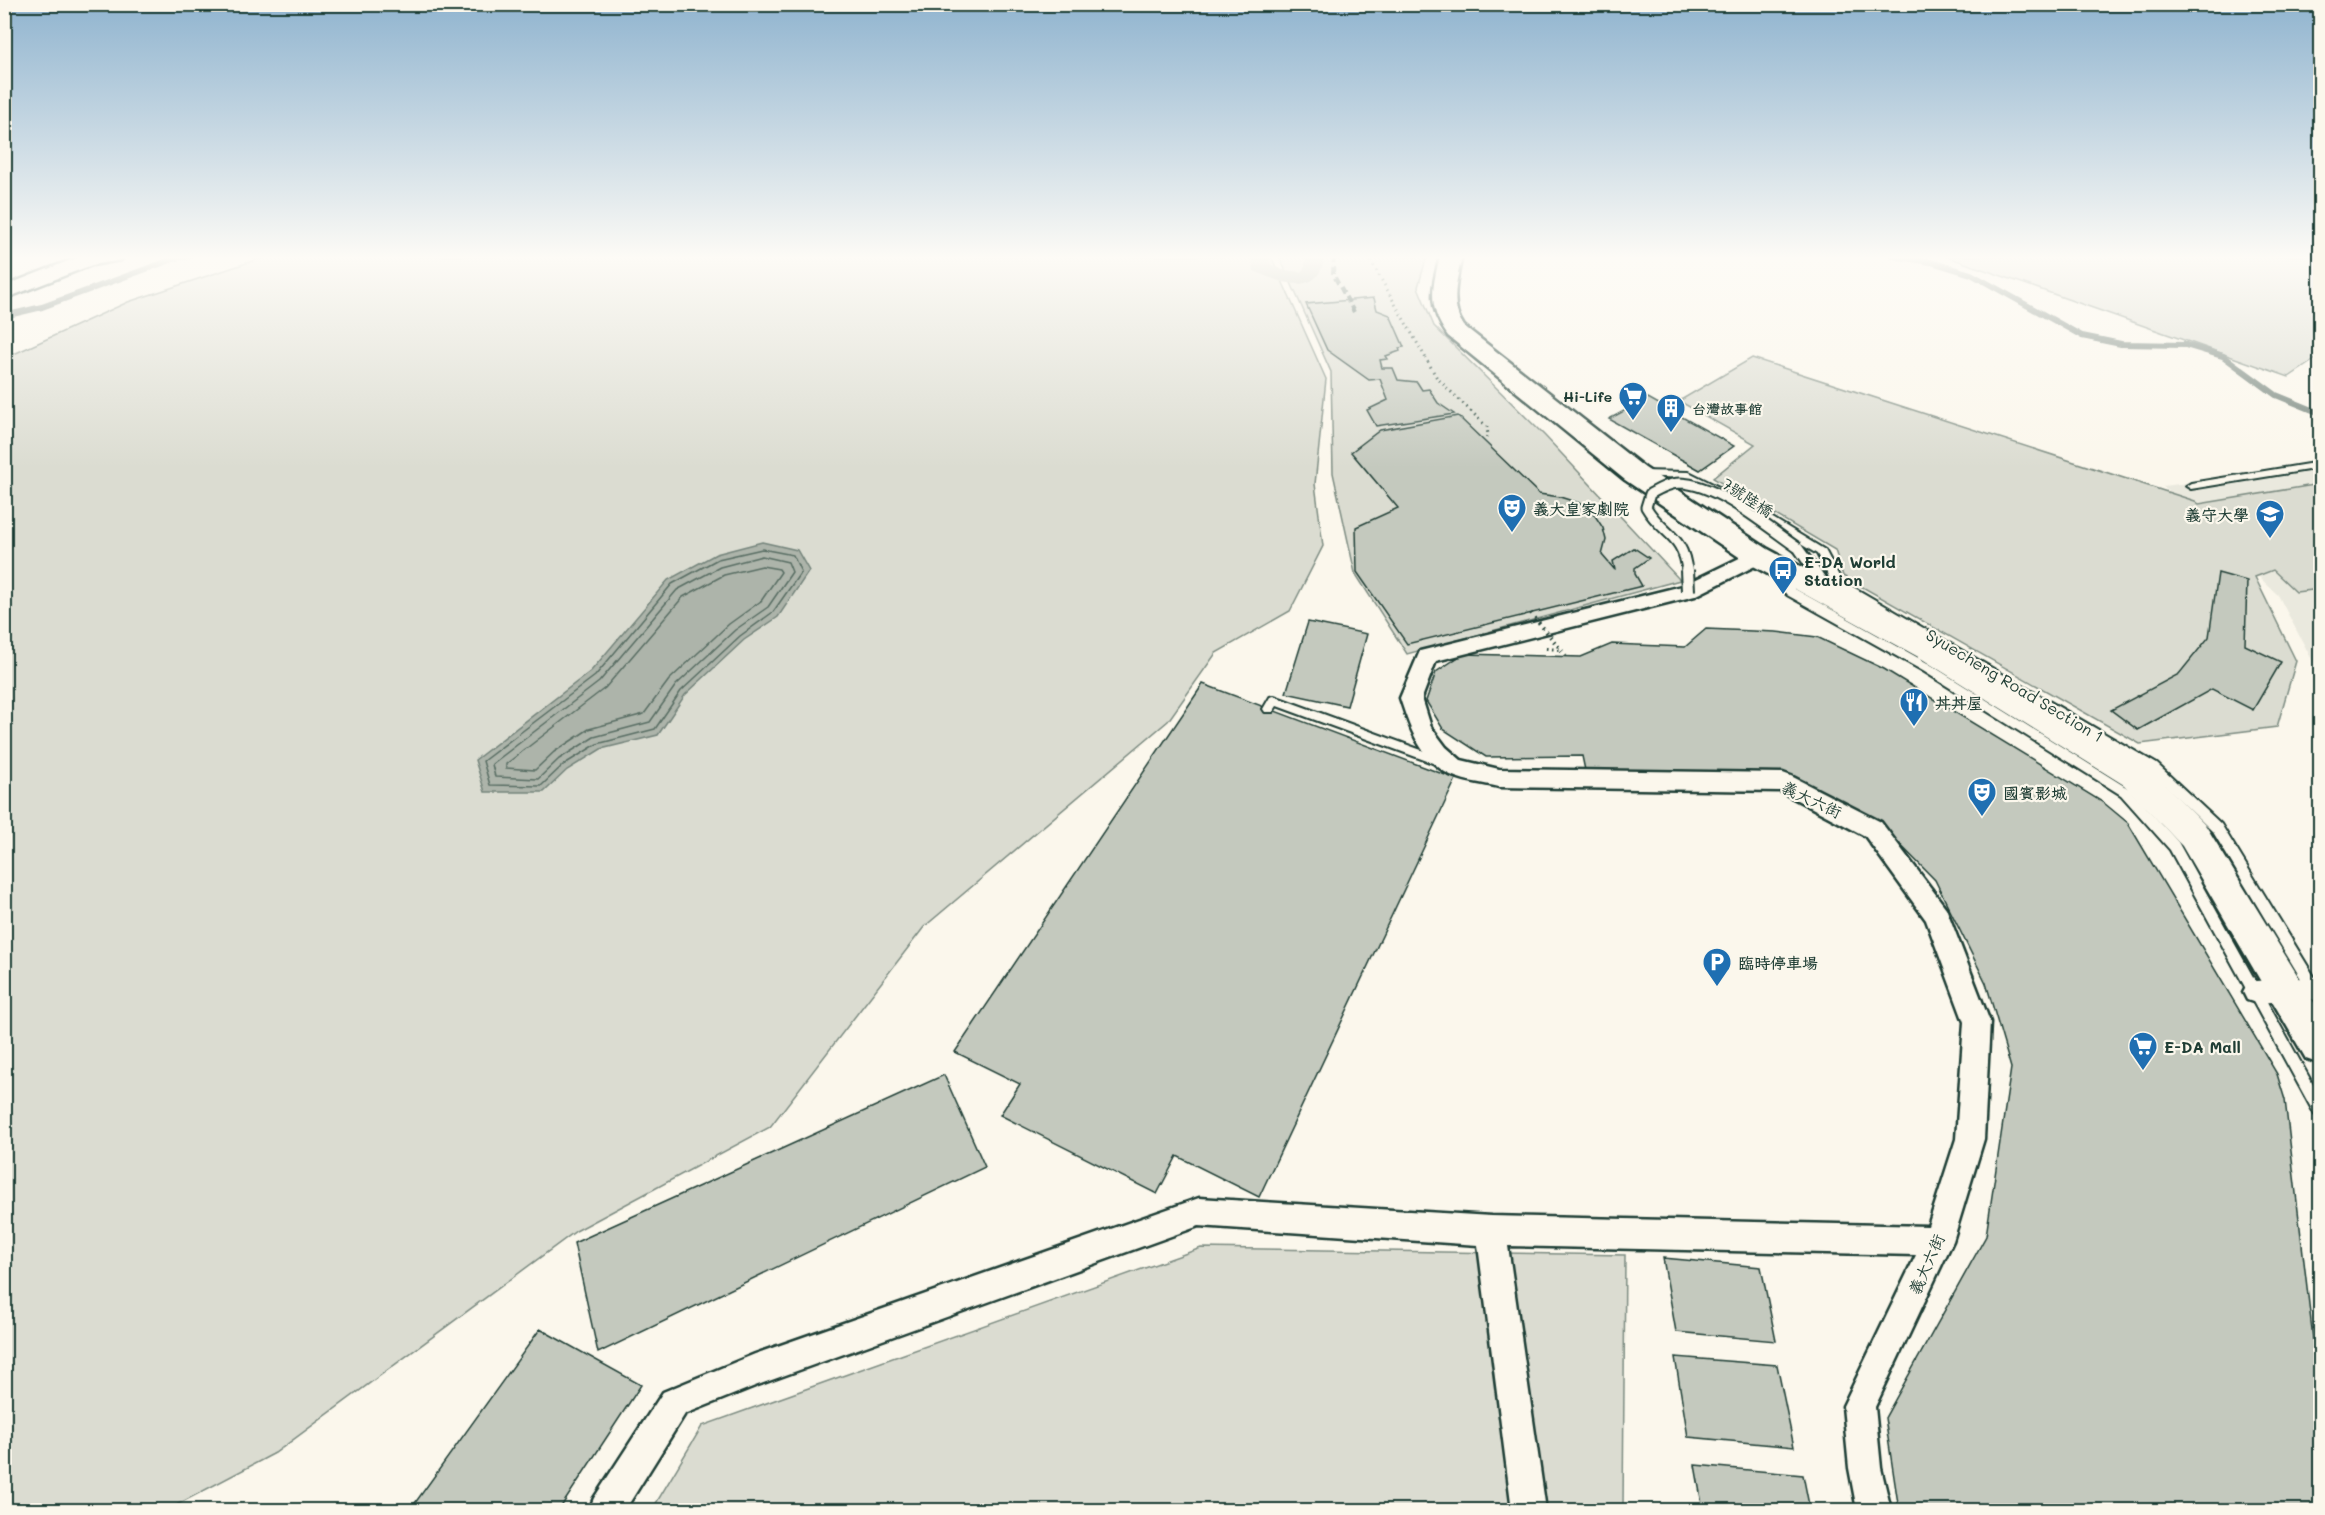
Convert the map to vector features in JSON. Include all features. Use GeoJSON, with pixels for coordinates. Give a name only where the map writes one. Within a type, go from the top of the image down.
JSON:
{"type":"FeatureCollection","features":[{"type":"Feature","properties":{"kind":"main road","name":"Syuecheng Road Section 1"},"geometry":{"type":"LineString","coordinates":[[1452,327],[1563,419],[1635,474],[1758,556],[1933,651],[2136,776],[2194,836],[2311,991],[2320,1046]]}},
{"type":"Feature","properties":{"kind":"street"},"geometry":{"type":"LineString","coordinates":[[1454,767],[1438,753],[1422,730],[1411,698],[1427,657],[1537,627],[1689,591],[1758,556]]}},
{"type":"Feature","properties":{"kind":"street","name":"義大六街"},"geometry":{"type":"LineString","coordinates":[[1454,767],[1499,778],[1783,782],[1873,829],[1937,915],[1977,1022],[1970,1139],[1938,1241],[1859,1406],[1865,1468],[1874,1510]]}},
{"type":"Feature","properties":{"kind":"street"},"geometry":{"type":"LineString","coordinates":[[2256,992],[2311,991]]}},
{"type":"Feature","properties":{"kind":"street"},"geometry":{"type":"LineString","coordinates":[[606,1510],[674,1403],[755,1370],[1199,1212],[1491,1231],[1938,1241]]}},
{"type":"Feature","properties":{"kind":"street"},"geometry":{"type":"LineString","coordinates":[[1491,1231],[1529,1510]]}},
{"type":"Feature","properties":{"kind":"lane"},"geometry":{"type":"LineString","coordinates":[[2191,486],[2320,465]]}},
{"type":"Feature","properties":{"kind":"lane","name":"Syuecheng Road Section 1"},"geometry":{"type":"LineString","coordinates":[[1635,474],[1689,475],[1731,497],[1821,552],[1837,582],[2153,767],[2217,828],[2311,991]]}},
{"type":"Feature","properties":{"kind":"lane","name":"7號陸橋"},"geometry":{"type":"LineString","coordinates":[[1689,591],[1685,558],[1680,543],[1652,520],[1646,507],[1650,494],[1670,484],[1683,482],[1707,489],[1798,548],[1832,595]]}},
{"type":"Feature","properties":{"kind":"lane","name":"Syuecheng Road Section 1"},"geometry":{"type":"LineString","coordinates":[[1758,556],[1791,592],[1927,668],[2125,792],[2174,846],[2320,1110]]}},
{"type":"Feature","properties":{"kind":"lane"},"geometry":{"type":"LineString","coordinates":[[1269,709],[1274,699],[1454,767]]}},
{"type":"Feature","properties":{"kind":"path"},"geometry":{"type":"LineString","coordinates":[[1408,327],[1437,378],[1487,427],[1488,435],[1484,441]]}},
{"type":"Feature","properties":{"kind":"path"},"geometry":{"type":"LineString","coordinates":[[1531,613],[1567,657]]}},
{"type":"Feature","properties":{"kind":"shaded area"},"geometry":{"type":"Polygon","coordinates":[[[74,327],[1303,327],[1326,379],[1315,484],[1323,546],[1290,611],[1216,653],[1168,721],[924,927],[770,1127],[576,1231],[275,1453],[167,1510],[5,1510],[5,358],[74,327]]]}},
{"type":"Feature","properties":{"kind":"shaded area"},"geometry":{"type":"Polygon","coordinates":[[[1311,327],[1435,327],[1545,436],[1680,580],[1407,654],[1355,573],[1333,473],[1331,372],[1311,327]]]}},
{"type":"Feature","properties":{"kind":"shaded area"},"geometry":{"type":"Polygon","coordinates":[[[2146,327],[2320,327],[2320,356],[2289,377],[2146,327]]]}},
{"type":"Feature","properties":{"kind":"shaded area"},"geometry":{"type":"Polygon","coordinates":[[[1752,358],[2199,504],[2320,484],[2320,589],[2296,592],[2273,570],[2255,577],[2296,661],[2277,727],[2140,744],[1843,576],[1835,550],[1713,478],[1755,444],[1679,401],[1752,358]]]}},
{"type":"Feature","properties":{"kind":"shaded area","name":"義守大學"},"geometry":{"type":"Polygon","coordinates":[[[2320,467],[2320,675],[2278,595],[2163,486],[2320,467]]]}},
{"type":"Feature","properties":{"kind":"shaded area"},"geometry":{"type":"Polygon","coordinates":[[[1201,1248],[1625,1255],[1623,1510],[652,1510],[702,1426],[1201,1248]]]}},
{"type":"Feature","properties":{"kind":"water"},"geometry":{"type":"Polygon","coordinates":[[[762,542],[797,550],[809,571],[778,617],[744,640],[685,695],[658,735],[601,749],[567,770],[544,792],[485,792],[475,760],[591,671],[668,580],[716,554],[762,542]]]}},
{"type":"Feature","properties":{"kind":"building"},"geometry":{"type":"Polygon","coordinates":[[[1316,327],[1395,327],[1404,347],[1386,356],[1388,359],[1380,360],[1382,368],[1393,368],[1398,380],[1417,382],[1422,390],[1429,389],[1438,403],[1454,414],[1376,426],[1367,410],[1388,400],[1380,379],[1369,380],[1327,350],[1316,327]]]}},
{"type":"Feature","properties":{"kind":"building","name":"台灣故事館"},"geometry":{"type":"Polygon","coordinates":[[[1648,398],[1734,446],[1700,470],[1609,419],[1648,398]]]}},
{"type":"Feature","properties":{"kind":"building"},"geometry":{"type":"Polygon","coordinates":[[[1458,416],[1539,494],[1579,503],[1594,514],[1603,528],[1606,540],[1602,555],[1615,570],[1613,561],[1634,548],[1649,558],[1635,568],[1635,574],[1642,586],[1407,644],[1357,572],[1356,527],[1398,508],[1351,452],[1380,430],[1458,416]]]}},
{"type":"Feature","properties":{"kind":"building"},"geometry":{"type":"Polygon","coordinates":[[[2218,573],[2247,581],[2245,645],[2281,662],[2253,710],[2212,689],[2138,730],[2111,710],[2179,674],[2209,637],[2218,573]]]}},
{"type":"Feature","properties":{"kind":"building"},"geometry":{"type":"Polygon","coordinates":[[[1308,622],[1367,634],[1347,706],[1286,693],[1308,622]]]}},
{"type":"Feature","properties":{"kind":"building","name":"E-DA Mall"},"geometry":{"type":"Polygon","coordinates":[[[1706,629],[1776,632],[1817,637],[1884,669],[2104,803],[2128,823],[2277,1074],[2285,1100],[2320,1398],[2320,1510],[1899,1510],[1885,1418],[1986,1236],[2011,1068],[1986,983],[1935,880],[1875,819],[1810,788],[1586,775],[1582,756],[1486,757],[1443,729],[1426,701],[1436,672],[1463,654],[1581,657],[1612,644],[1685,647],[1706,629]]]}},
{"type":"Feature","properties":{"kind":"building"},"geometry":{"type":"Polygon","coordinates":[[[1203,684],[1456,779],[1259,1197],[1177,1156],[1157,1194],[1000,1115],[1020,1084],[955,1052],[1203,684]]]}},
{"type":"Feature","properties":{"kind":"building"},"geometry":{"type":"Polygon","coordinates":[[[944,1075],[985,1167],[598,1353],[574,1243],[944,1075]]]}},
{"type":"Feature","properties":{"kind":"building"},"geometry":{"type":"Polygon","coordinates":[[[1663,1258],[1761,1267],[1776,1341],[1676,1332],[1663,1258]]]}},
{"type":"Feature","properties":{"kind":"building"},"geometry":{"type":"Polygon","coordinates":[[[540,1329],[641,1385],[559,1510],[410,1510],[540,1329]]]}},
{"type":"Feature","properties":{"kind":"building"},"geometry":{"type":"Polygon","coordinates":[[[1675,1357],[1777,1365],[1794,1447],[1688,1437],[1675,1357]]]}},
{"type":"Feature","properties":{"kind":"building"},"geometry":{"type":"Polygon","coordinates":[[[1695,1465],[1803,1475],[1810,1510],[1703,1510],[1695,1465]]]}},
{"type":"Feature","properties":{"kind":"waterway"},"geometry":{"type":"LineString","coordinates":[[2065,327],[2082,336],[2121,344],[2186,345],[2223,356],[2276,395],[2320,413]]}},
{"type":"Feature","properties":{"kind":"place","name":"Hi-Life"},"geometry":{"type":"Point","coordinates":[1633,422]}},
{"type":"Feature","properties":{"kind":"place","name":"台灣故事館"},"geometry":{"type":"Point","coordinates":[1671,434]}},
{"type":"Feature","properties":{"kind":"place","name":"義大皇家劇院"},"geometry":{"type":"Point","coordinates":[1512,534]}},
{"type":"Feature","properties":{"kind":"place","name":"義守大學"},"geometry":{"type":"Point","coordinates":[2270,540]}},
{"type":"Feature","properties":{"kind":"place","name":"E-DA World Station"},"geometry":{"type":"Point","coordinates":[1783,596]}},
{"type":"Feature","properties":{"kind":"place","name":"丼丼屋"},"geometry":{"type":"Point","coordinates":[1914,728]}},
{"type":"Feature","properties":{"kind":"place","name":"國賓影城"},"geometry":{"type":"Point","coordinates":[1982,818]}},
{"type":"Feature","properties":{"kind":"place","name":"臨時停車場"},"geometry":{"type":"Point","coordinates":[1717,988]}},
{"type":"Feature","properties":{"kind":"place","name":"E-DA Mall"},"geometry":{"type":"Point","coordinates":[2143,1072]}}]}
